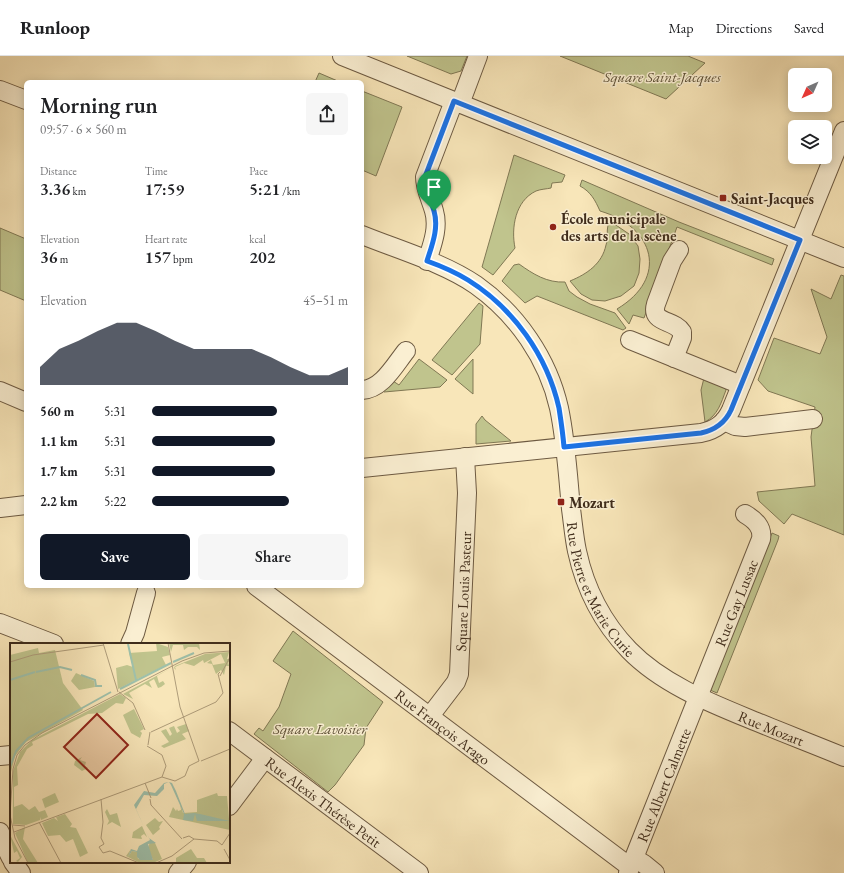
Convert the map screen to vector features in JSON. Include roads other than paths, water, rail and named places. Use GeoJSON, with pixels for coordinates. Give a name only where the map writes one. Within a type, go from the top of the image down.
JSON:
{"type":"FeatureCollection","features":[{"type":"Feature","properties":{"kind":"street"},"geometry":{"type":"LineString","coordinates":[[342,56],[844,258]]}},
{"type":"Feature","properties":{"kind":"street"},"geometry":{"type":"LineString","coordinates":[[427,261],[434,238],[436,221],[426,187],[425,177],[478,56]]}},
{"type":"Feature","properties":{"kind":"street"},"geometry":{"type":"LineString","coordinates":[[0,90],[24,99]]}},
{"type":"Feature","properties":{"kind":"street"},"geometry":{"type":"LineString","coordinates":[[364,468],[636,440],[708,431],[718,427],[729,414],[844,131]]}},
{"type":"Feature","properties":{"kind":"street","name":"Rue Pierre et Marie Curie"},"geometry":{"type":"LineString","coordinates":[[364,236],[459,275],[480,288],[499,304],[523,330],[535,349],[554,390],[559,408],[577,553],[584,578],[599,609],[619,638],[642,662],[669,682],[699,696]]}},
{"type":"Feature","properties":{"kind":"street"},"geometry":{"type":"LineString","coordinates":[[674,358],[682,338],[682,332],[676,326],[659,318],[655,313],[655,308],[672,261],[679,250]]}},
{"type":"Feature","properties":{"kind":"street"},"geometry":{"type":"LineString","coordinates":[[630,340],[741,385]]}},
{"type":"Feature","properties":{"kind":"street"},"geometry":{"type":"LineString","coordinates":[[364,390],[369,389],[382,382],[406,352]]}},
{"type":"Feature","properties":{"kind":"street"},"geometry":{"type":"LineString","coordinates":[[0,391],[24,401]]}},
{"type":"Feature","properties":{"kind":"street"},"geometry":{"type":"LineString","coordinates":[[724,421],[735,426],[744,427],[813,419]]}},
{"type":"Feature","properties":{"kind":"street","name":"Square Louis Pasteur"},"geometry":{"type":"LineString","coordinates":[[430,716],[456,682],[459,674],[467,501],[465,457]]}},
{"type":"Feature","properties":{"kind":"street"},"geometry":{"type":"LineString","coordinates":[[0,508],[24,505]]}},
{"type":"Feature","properties":{"kind":"street","name":"Rue Gay Lussac"},"geometry":{"type":"LineString","coordinates":[[699,696],[761,539],[760,528],[745,514]]}},
{"type":"Feature","properties":{"kind":"street","name":"Rue François Arago"},"geometry":{"type":"LineString","coordinates":[[259,588],[631,866],[644,864],[656,873]]}},
{"type":"Feature","properties":{"kind":"street"},"geometry":{"type":"LineString","coordinates":[[130,643],[135,633],[146,594]]}},
{"type":"Feature","properties":{"kind":"street"},"geometry":{"type":"LineString","coordinates":[[0,623],[51,643]]}},
{"type":"Feature","properties":{"kind":"street","name":"Rue Mozart"},"geometry":{"type":"LineString","coordinates":[[699,696],[736,713],[844,757]]}},
{"type":"Feature","properties":{"kind":"street","name":"Rue Albert Calmette"},"geometry":{"type":"LineString","coordinates":[[631,866],[699,696]]}},
{"type":"Feature","properties":{"kind":"street","name":"Rue Alexis Thérèse Petit"},"geometry":{"type":"LineString","coordinates":[[230,731],[419,873]]}},
{"type":"Feature","properties":{"kind":"street"},"geometry":{"type":"LineString","coordinates":[[0,756],[10,755]]}},
{"type":"Feature","properties":{"kind":"street"},"geometry":{"type":"LineString","coordinates":[[230,805],[265,758]]}},
{"type":"Feature","properties":{"kind":"street"},"geometry":{"type":"LineString","coordinates":[[0,832],[10,856]]}},
{"type":"Feature","properties":{"kind":"street"},"geometry":{"type":"LineString","coordinates":[[14,863],[21,873]]}},
{"type":"Feature","properties":{"kind":"street"},"geometry":{"type":"LineString","coordinates":[[178,873],[185,863]]}},
{"type":"Feature","properties":{"kind":"place","name":"Saint-Jacques"},"geometry":{"type":"Point","coordinates":[723,198]}},
{"type":"Feature","properties":{"kind":"place","name":"École municipale des arts de la scène"},"geometry":{"type":"Point","coordinates":[553,227]}},
{"type":"Feature","properties":{"kind":"place","name":"Mozart"},"geometry":{"type":"Point","coordinates":[561,502]}},
{"type":"Feature","properties":{"kind":"park label","name":"Square Saint-Jacques"},"geometry":{"type":"Point","coordinates":[662,76]}},
{"type":"Feature","properties":{"kind":"park label","name":"Square Lavoisier"},"geometry":{"type":"Point","coordinates":[320,728]}}]}
